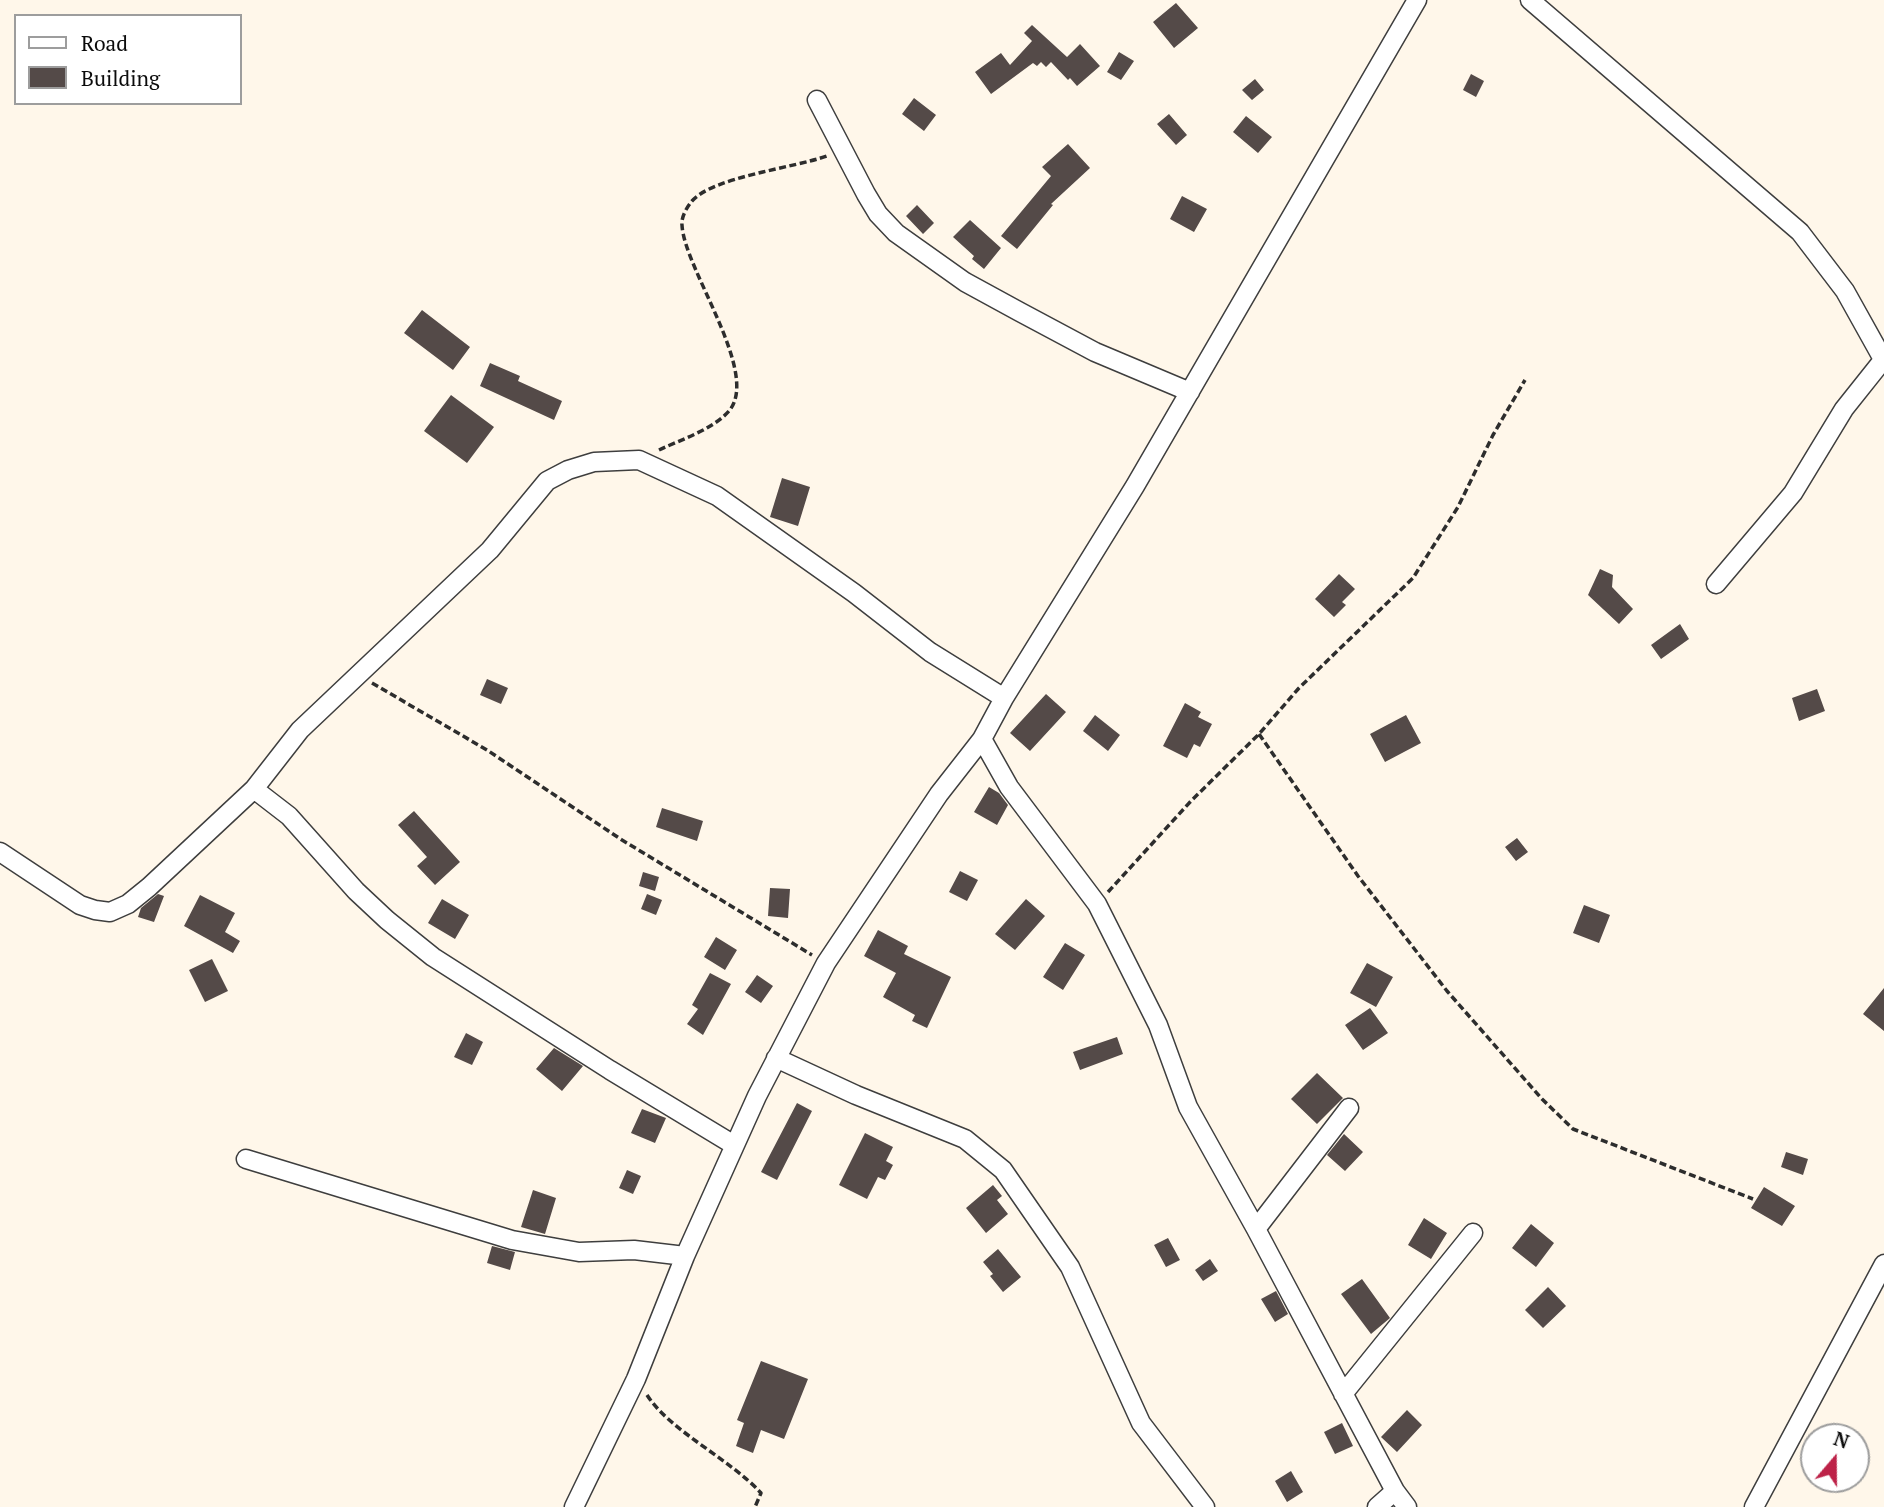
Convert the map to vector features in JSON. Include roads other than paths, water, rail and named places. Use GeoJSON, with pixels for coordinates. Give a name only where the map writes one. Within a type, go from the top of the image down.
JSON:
{"type":"FeatureCollection","features":[{"type":"Feature","properties":{"kind":"street"},"geometry":{"type":"LineString","coordinates":[[574,1507],[636,1379],[685,1256],[734,1145],[826,964],[939,794],[982,738],[1128,498],[1417,0]]}},
{"type":"Feature","properties":{"kind":"street"},"geometry":{"type":"LineString","coordinates":[[1530,0],[1800,232],[1845,291],[1883,361],[1843,410],[1793,493],[1716,584]]}},
{"type":"Feature","properties":{"kind":"street"},"geometry":{"type":"LineString","coordinates":[[817,100],[878,214],[895,233],[965,282],[1063,335],[1095,352],[1190,392]]}},
{"type":"Feature","properties":{"kind":"street"},"geometry":{"type":"LineString","coordinates":[[0,852],[80,905],[110,912],[128,904],[254,789],[300,730],[490,550],[547,481],[568,470],[594,462],[639,460],[717,496],[854,593],[930,652],[1004,698]]}},
{"type":"Feature","properties":{"kind":"street"},"geometry":{"type":"LineString","coordinates":[[982,738],[1009,787],[1097,904],[1158,1026],[1188,1107],[1395,1491],[1407,1507]]}},
{"type":"Feature","properties":{"kind":"street"},"geometry":{"type":"LineString","coordinates":[[254,789],[289,816],[356,891],[433,957],[734,1145]]}},
{"type":"Feature","properties":{"kind":"street"},"geometry":{"type":"LineString","coordinates":[[776,1058],[856,1095],[965,1139],[1003,1170],[1070,1267],[1141,1423],[1205,1507]]}},
{"type":"Feature","properties":{"kind":"street"},"geometry":{"type":"LineString","coordinates":[[1256,1229],[1349,1108]]}},
{"type":"Feature","properties":{"kind":"street"},"geometry":{"type":"LineString","coordinates":[[246,1159],[512,1240],[579,1252],[634,1250],[685,1256]]}},
{"type":"Feature","properties":{"kind":"street"},"geometry":{"type":"LineString","coordinates":[[1343,1394],[1473,1233]]}},
{"type":"Feature","properties":{"kind":"street"},"geometry":{"type":"LineString","coordinates":[[1754,1507],[1884,1264]]}},
{"type":"Feature","properties":{"kind":"street"},"geometry":{"type":"LineString","coordinates":[[1377,1507],[1395,1491]]}}]}
